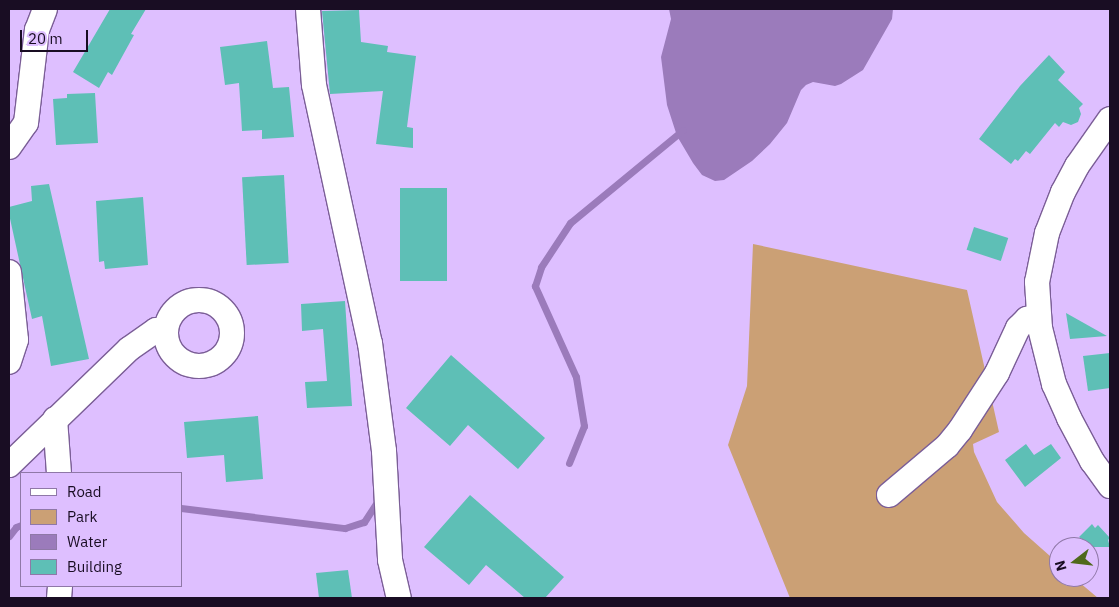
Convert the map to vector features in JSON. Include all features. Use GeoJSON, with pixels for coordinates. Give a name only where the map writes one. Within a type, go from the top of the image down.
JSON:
{"type":"FeatureCollection","features":[{"type":"Feature","properties":{"kind":"street"},"geometry":{"type":"LineString","coordinates":[[9,147],[26,123],[37,30],[45,9]]}},
{"type":"Feature","properties":{"kind":"street"},"geometry":{"type":"LineString","coordinates":[[308,9],[314,85],[370,343],[383,442],[390,525],[390,560],[399,598]]}},
{"type":"Feature","properties":{"kind":"street"},"geometry":{"type":"LineString","coordinates":[[1110,119],[1072,175],[1063,192],[1047,233],[1037,282],[1039,316],[1044,349],[1061,404],[1092,461],[1110,486]]}},
{"type":"Feature","properties":{"kind":"street"},"geometry":{"type":"LineString","coordinates":[[9,272],[16,340],[9,362]]}},
{"type":"Feature","properties":{"kind":"street"},"geometry":{"type":"LineString","coordinates":[[889,495],[947,446],[993,381],[1018,328],[1026,319],[1039,316]]}},
{"type":"Feature","properties":{"kind":"street"},"geometry":{"type":"LineString","coordinates":[[9,465],[55,419],[143,338],[156,330],[166,331]]}},
{"type":"Feature","properties":{"kind":"street"},"geometry":{"type":"LineString","coordinates":[[55,419],[59,472]]}},
{"type":"Feature","properties":{"kind":"green space"},"geometry":{"type":"Polygon","coordinates":[[[753,244],[967,290],[999,432],[973,444],[974,452],[997,502],[1024,533],[1049,555],[1049,587],[1085,587],[1098,598],[790,598],[728,445],[747,386],[753,244]]]}},
{"type":"Feature","properties":{"kind":"water"},"geometry":{"type":"Polygon","coordinates":[[[669,9],[893,9],[892,19],[863,70],[835,86],[813,82],[806,85],[801,90],[787,123],[770,144],[752,161],[724,180],[715,181],[702,175],[693,163],[677,136],[667,105],[661,57],[671,19],[669,9]]]}},
{"type":"Feature","properties":{"kind":"building"},"geometry":{"type":"Polygon","coordinates":[[[110,9],[146,9],[131,34],[134,35],[112,75],[108,72],[99,88],[73,72],[110,9]]]}},
{"type":"Feature","properties":{"kind":"building"},"geometry":{"type":"Polygon","coordinates":[[[359,10],[361,42],[388,46],[387,52],[416,56],[407,127],[413,128],[413,148],[376,144],[383,91],[330,94],[322,11],[359,10]]]}},
{"type":"Feature","properties":{"kind":"building"},"geometry":{"type":"Polygon","coordinates":[[[267,41],[273,88],[289,87],[294,137],[262,139],[262,130],[242,131],[239,83],[225,85],[220,47],[267,41]]]}},
{"type":"Feature","properties":{"kind":"building"},"geometry":{"type":"Polygon","coordinates":[[[1049,55],[1065,72],[1058,80],[1083,104],[1079,108],[1081,114],[1078,122],[1071,125],[1063,122],[1059,127],[1055,123],[1030,154],[1026,151],[1018,161],[1015,159],[1011,164],[979,139],[1020,86],[1049,55]]]}},
{"type":"Feature","properties":{"kind":"building"},"geometry":{"type":"Polygon","coordinates":[[[95,93],[98,143],[56,145],[53,99],[67,98],[67,94],[95,93]]]}},
{"type":"Feature","properties":{"kind":"building"},"geometry":{"type":"Polygon","coordinates":[[[284,175],[289,263],[247,265],[242,177],[284,175]]]}},
{"type":"Feature","properties":{"kind":"building"},"geometry":{"type":"Polygon","coordinates":[[[49,184],[89,359],[51,366],[42,316],[32,319],[9,214],[9,207],[32,201],[31,186],[49,184]]]}},
{"type":"Feature","properties":{"kind":"building"},"geometry":{"type":"Polygon","coordinates":[[[400,188],[447,188],[447,281],[400,281],[400,188]]]}},
{"type":"Feature","properties":{"kind":"building"},"geometry":{"type":"Polygon","coordinates":[[[143,197],[148,265],[105,269],[104,261],[99,262],[96,201],[143,197]]]}},
{"type":"Feature","properties":{"kind":"building"},"geometry":{"type":"Polygon","coordinates":[[[974,227],[1008,238],[1001,261],[967,250],[974,227]]]}},
{"type":"Feature","properties":{"kind":"building"},"geometry":{"type":"Polygon","coordinates":[[[345,301],[352,406],[307,408],[305,382],[327,381],[323,329],[302,331],[301,304],[345,301]]]}},
{"type":"Feature","properties":{"kind":"building"},"geometry":{"type":"Polygon","coordinates":[[[1066,313],[1107,336],[1070,339],[1066,313]]]}},
{"type":"Feature","properties":{"kind":"building"},"geometry":{"type":"Polygon","coordinates":[[[1110,353],[1110,388],[1088,391],[1083,356],[1110,353]]]}},
{"type":"Feature","properties":{"kind":"building"},"geometry":{"type":"Polygon","coordinates":[[[451,355],[545,438],[518,469],[468,425],[450,446],[406,408],[451,355]]]}},
{"type":"Feature","properties":{"kind":"building"},"geometry":{"type":"Polygon","coordinates":[[[258,416],[263,479],[226,482],[224,455],[187,458],[184,422],[258,416]]]}},
{"type":"Feature","properties":{"kind":"building"},"geometry":{"type":"Polygon","coordinates":[[[1026,444],[1034,455],[1051,444],[1061,458],[1025,487],[1005,460],[1026,444]]]}},
{"type":"Feature","properties":{"kind":"building"},"geometry":{"type":"Polygon","coordinates":[[[470,495],[564,577],[545,598],[525,598],[486,565],[469,585],[424,547],[470,495]]]}},
{"type":"Feature","properties":{"kind":"building"},"geometry":{"type":"Polygon","coordinates":[[[1092,524],[1095,528],[1098,525],[1110,538],[1108,540],[1110,547],[1099,547],[1099,537],[1079,537],[1092,524]]]}},
{"type":"Feature","properties":{"kind":"building"},"geometry":{"type":"Polygon","coordinates":[[[348,570],[352,598],[319,598],[316,573],[348,570]]]}},
{"type":"Feature","properties":{"kind":"waterway"},"geometry":{"type":"LineString","coordinates":[[569,463],[584,426],[576,377],[535,286],[541,267],[570,223],[683,130]]}},
{"type":"Feature","properties":{"kind":"waterway"},"geometry":{"type":"LineString","coordinates":[[182,508],[345,528],[364,522],[377,502]]}},
{"type":"Feature","properties":{"kind":"waterway"},"geometry":{"type":"LineString","coordinates":[[9,536],[16,527],[20,525]]}}]}
